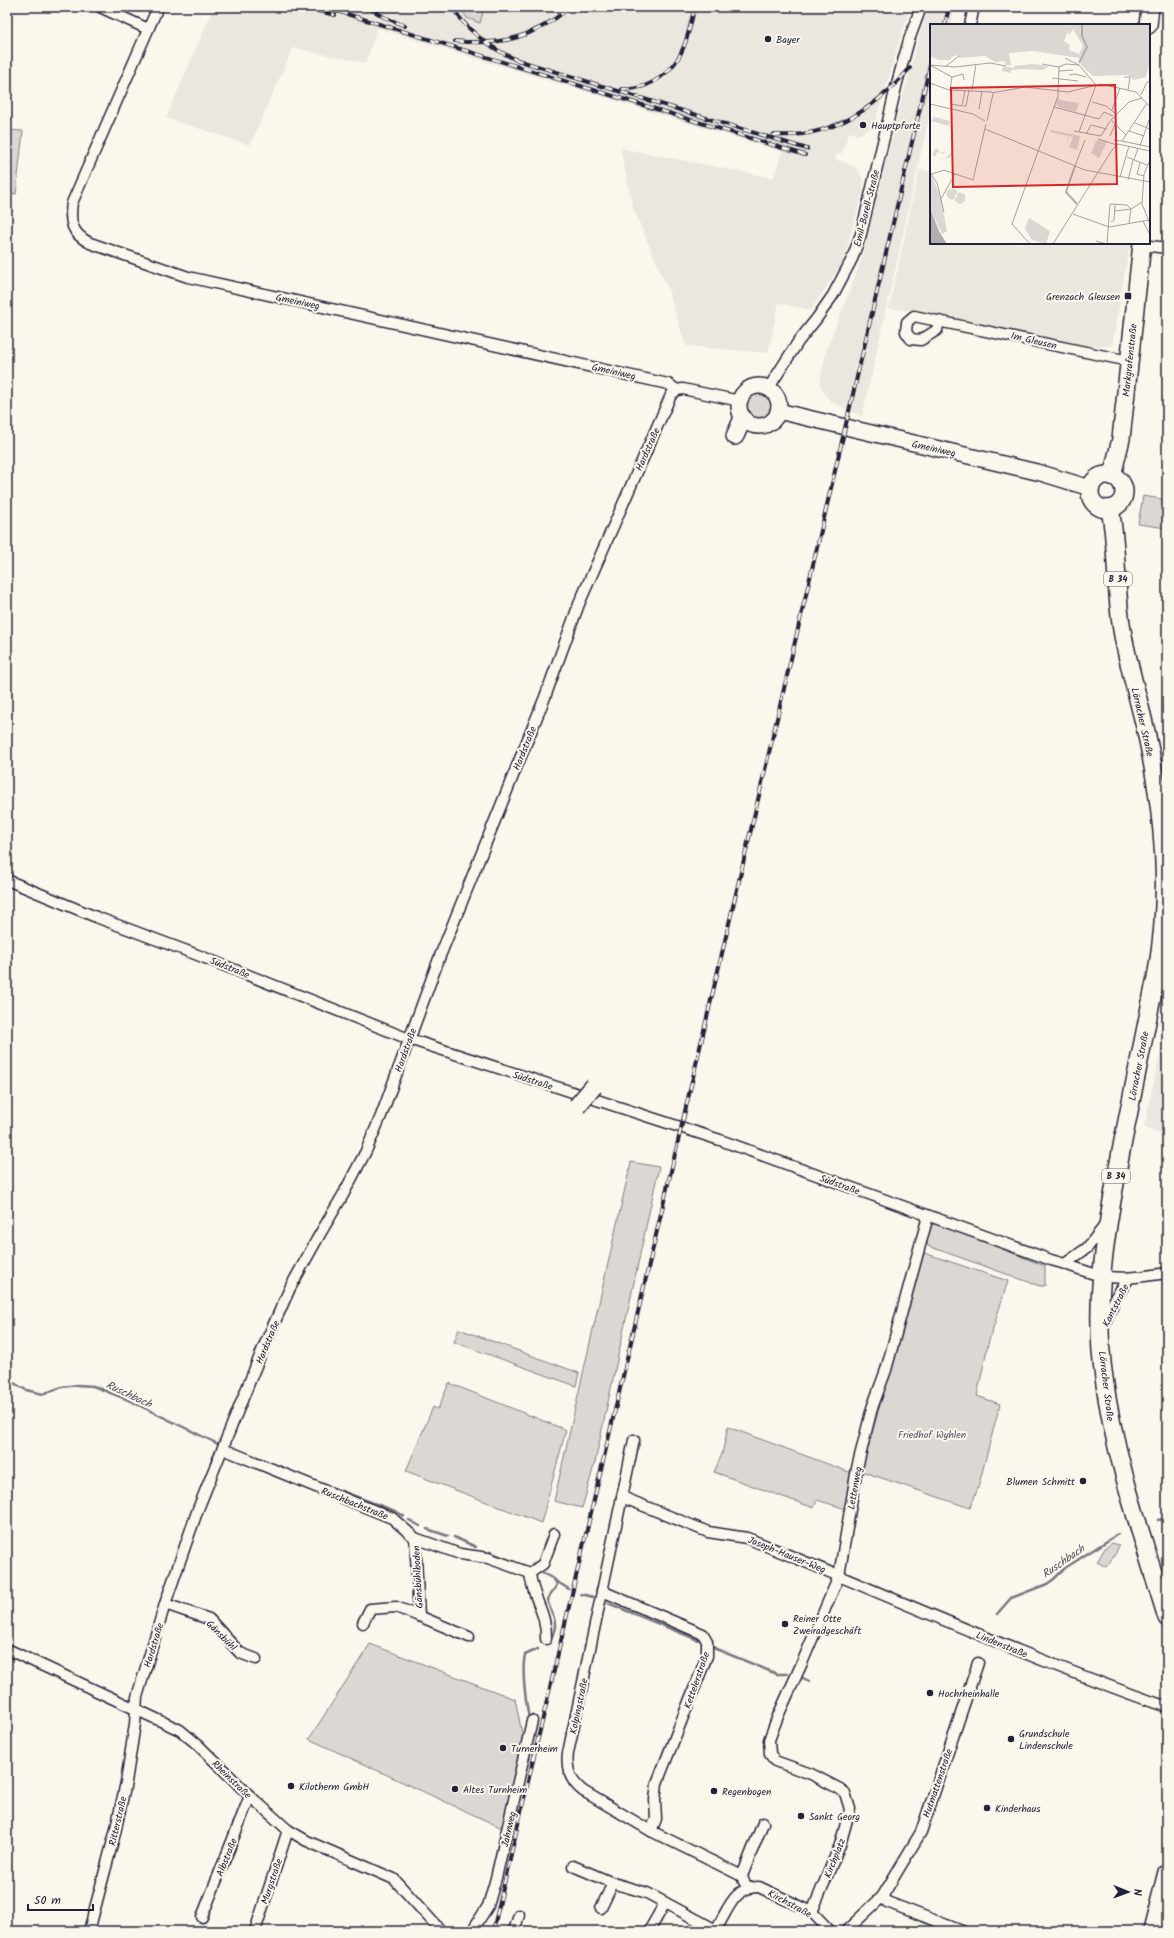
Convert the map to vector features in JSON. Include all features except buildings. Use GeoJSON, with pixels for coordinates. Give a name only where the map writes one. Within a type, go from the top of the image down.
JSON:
{"type":"FeatureCollection","features":[{"type":"Feature","properties":{"kind":"main road"},"geometry":{"type":"LineString","coordinates":[[1148,24],[1150,7]]}},
{"type":"Feature","properties":{"kind":"main road","name":"Markgrafenstraße"},"geometry":{"type":"LineString","coordinates":[[1112,476],[1121,439],[1142,244]]}},
{"type":"Feature","properties":{"kind":"main road"},"geometry":{"type":"LineString","coordinates":[[739,438],[748,421]]}},
{"type":"Feature","properties":{"kind":"main road"},"geometry":{"type":"LineString","coordinates":[[1101,476],[1112,476],[1120,481],[1124,491],[1124,496],[1119,505],[1110,509],[1101,509],[1094,504],[1090,496],[1090,488],[1092,483],[1101,476]]}},
{"type":"Feature","properties":{"kind":"main road","name":"Lörracher Straße"},"geometry":{"type":"LineString","coordinates":[[1110,509],[1115,542],[1121,628],[1158,792],[1163,834],[1165,881],[1163,937],[1107,1222],[1101,1276],[1103,1376],[1115,1444],[1142,1541],[1167,1618]]}},
{"type":"Feature","properties":{"kind":"main road"},"geometry":{"type":"LineString","coordinates":[[577,1106],[594,1086]]}},
{"type":"Feature","properties":{"kind":"main road"},"geometry":{"type":"LineString","coordinates":[[1152,1931],[1167,1872]]}},
{"type":"Feature","properties":{"kind":"street"},"geometry":{"type":"LineString","coordinates":[[100,7],[148,29]]}},
{"type":"Feature","properties":{"kind":"street","name":"Gmeiniweg"},"geometry":{"type":"LineString","coordinates":[[158,7],[72,203],[70,215],[73,226],[79,237],[90,243],[188,277],[668,384],[677,390],[683,389],[740,401]]}},
{"type":"Feature","properties":{"kind":"street","name":"Emil-Barell-Straße"},"geometry":{"type":"LineString","coordinates":[[768,389],[798,342],[833,295],[857,246],[897,83],[909,40],[921,7]]}},
{"type":"Feature","properties":{"kind":"street"},"geometry":{"type":"LineString","coordinates":[[970,24],[974,7]]}},
{"type":"Feature","properties":{"kind":"street"},"geometry":{"type":"LineString","coordinates":[[1142,244],[1167,248]]}},
{"type":"Feature","properties":{"kind":"street","name":"Im Gleusen"},"geometry":{"type":"LineString","coordinates":[[939,321],[1129,361]]}},
{"type":"Feature","properties":{"kind":"street"},"geometry":{"type":"LineString","coordinates":[[756,386],[768,389],[777,398],[778,411],[771,422],[765,425],[748,421],[740,411],[740,401],[744,393],[756,386]]}},
{"type":"Feature","properties":{"kind":"street","name":"Hardstraße"},"geometry":{"type":"LineString","coordinates":[[136,1708],[137,1697],[165,1604],[198,1509],[261,1354],[290,1288],[343,1195],[366,1151],[381,1116],[448,934],[545,697],[579,604],[671,395],[677,390]]}},
{"type":"Feature","properties":{"kind":"street","name":"Gmeiniweg"},"geometry":{"type":"LineString","coordinates":[[778,411],[1041,473],[1090,488]]}},
{"type":"Feature","properties":{"kind":"street","name":"Südstraße"},"geometry":{"type":"LineString","coordinates":[[7,880],[96,917],[195,954],[409,1039],[720,1140],[1051,1260],[1066,1263],[1101,1276]]}},
{"type":"Feature","properties":{"kind":"street","name":"Lettenweg"},"geometry":{"type":"LineString","coordinates":[[770,1754],[769,1740],[778,1716],[839,1576],[857,1468],[872,1408],[886,1370],[928,1216]]}},
{"type":"Feature","properties":{"kind":"street"},"geometry":{"type":"LineString","coordinates":[[1066,1263],[1087,1248],[1107,1222]]}},
{"type":"Feature","properties":{"kind":"street","name":"Kantstraße"},"geometry":{"type":"LineString","coordinates":[[1101,1276],[1129,1278],[1167,1273]]}},
{"type":"Feature","properties":{"kind":"street","name":"Kantstraße"},"geometry":{"type":"LineString","coordinates":[[1101,1333],[1116,1297],[1129,1278]]}},
{"type":"Feature","properties":{"kind":"street","name":"Kolpingstraße"},"geometry":{"type":"LineString","coordinates":[[634,1440],[568,1753],[568,1768],[572,1779],[578,1788],[651,1831],[742,1876]]}},
{"type":"Feature","properties":{"kind":"street","name":"Ruschbachstraße"},"geometry":{"type":"LineString","coordinates":[[223,1449],[392,1518],[414,1538],[460,1554],[488,1558],[530,1573]]}},
{"type":"Feature","properties":{"kind":"street","name":"Joseph-Hauser-Weg"},"geometry":{"type":"LineString","coordinates":[[622,1497],[708,1532],[747,1538],[839,1576]]}},
{"type":"Feature","properties":{"kind":"street"},"geometry":{"type":"LineString","coordinates":[[546,1639],[546,1620],[531,1585],[530,1573],[543,1564],[554,1534]]}},
{"type":"Feature","properties":{"kind":"street","name":"Gänsbühlboden"},"geometry":{"type":"LineString","coordinates":[[414,1538],[419,1616]]}},
{"type":"Feature","properties":{"kind":"street","name":"Lindenstraße"},"geometry":{"type":"LineString","coordinates":[[839,1576],[995,1641],[1167,1707]]}},
{"type":"Feature","properties":{"kind":"street","name":"Kettelerstraße"},"geometry":{"type":"LineString","coordinates":[[602,1591],[703,1634],[707,1641],[707,1656],[657,1783],[655,1800],[656,1819],[651,1831]]}},
{"type":"Feature","properties":{"kind":"street","name":"Gänsbühl"},"geometry":{"type":"LineString","coordinates":[[165,1604],[210,1619],[240,1653],[256,1659]]}},
{"type":"Feature","properties":{"kind":"street","name":"Gänsbühlboden"},"geometry":{"type":"LineString","coordinates":[[363,1623],[370,1609],[396,1607],[469,1637]]}},
{"type":"Feature","properties":{"kind":"street","name":"Rheinstraße"},"geometry":{"type":"LineString","coordinates":[[7,1648],[180,1730],[198,1745],[250,1796],[288,1830],[307,1841],[394,1879],[441,1931]]}},
{"type":"Feature","properties":{"kind":"street","name":"Hutmattenstraße"},"geometry":{"type":"LineString","coordinates":[[846,1931],[882,1898],[921,1832],[978,1662]]}},
{"type":"Feature","properties":{"kind":"street","name":"Ritterstraße"},"geometry":{"type":"LineString","coordinates":[[89,1931],[115,1833],[126,1782],[136,1708]]}},
{"type":"Feature","properties":{"kind":"street","name":"Jahnweg"},"geometry":{"type":"LineString","coordinates":[[472,1931],[488,1906],[496,1878],[532,1721]]}},
{"type":"Feature","properties":{"kind":"street","name":"Kirchplatz"},"geometry":{"type":"LineString","coordinates":[[770,1754],[775,1761],[782,1765],[810,1774],[840,1789],[845,1793],[850,1809],[840,1845],[812,1912]]}},
{"type":"Feature","properties":{"kind":"street","name":"Albstraße"},"geometry":{"type":"LineString","coordinates":[[202,1917],[250,1796]]}},
{"type":"Feature","properties":{"kind":"street"},"geometry":{"type":"LineString","coordinates":[[573,1866],[613,1884],[647,1893],[715,1930],[735,1896],[745,1888],[742,1876],[763,1823]]}},
{"type":"Feature","properties":{"kind":"street","name":"Murgstraße"},"geometry":{"type":"LineString","coordinates":[[255,1931],[288,1830]]}},
{"type":"Feature","properties":{"kind":"street"},"geometry":{"type":"LineString","coordinates":[[601,1908],[613,1884]]}},
{"type":"Feature","properties":{"kind":"street","name":"Kirchstraße"},"geometry":{"type":"LineString","coordinates":[[745,1888],[759,1887],[812,1912],[830,1931]]}},
{"type":"Feature","properties":{"kind":"street"},"geometry":{"type":"LineString","coordinates":[[882,1898],[888,1902],[962,1931]]}},
{"type":"Feature","properties":{"kind":"street"},"geometry":{"type":"LineString","coordinates":[[649,1931],[664,1903]]}},
{"type":"Feature","properties":{"kind":"street"},"geometry":{"type":"LineString","coordinates":[[514,1931],[519,1914]]}},
{"type":"Feature","properties":{"kind":"shaded area"},"geometry":{"type":"Polygon","coordinates":[[[214,7],[910,7],[874,126],[858,135],[849,132],[842,153],[835,156],[835,159],[857,168],[863,179],[863,191],[843,262],[811,310],[779,303],[768,353],[686,346],[667,287],[633,208],[620,148],[773,178],[782,152],[377,28],[366,63],[293,48],[250,145],[166,118],[214,7]]]}},
{"type":"Feature","properties":{"kind":"shaded area"},"geometry":{"type":"Polygon","coordinates":[[[927,7],[955,7],[951,24],[930,24],[930,113],[862,417],[830,401],[824,393],[820,383],[827,348],[860,264],[927,7]]]}},
{"type":"Feature","properties":{"kind":"shaded area"},"geometry":{"type":"Polygon","coordinates":[[[919,170],[930,172],[930,244],[1130,244],[1112,346],[1091,346],[921,312],[889,308],[919,170]]]}},
{"type":"Feature","properties":{"kind":"shaded area"},"geometry":{"type":"Polygon","coordinates":[[[1167,1022],[1167,1135],[1144,1127],[1167,1022]]]}},
{"type":"Feature","properties":{"kind":"green space"},"geometry":{"type":"Polygon","coordinates":[[[460,7],[484,7],[480,23],[467,18],[460,7]]]}},
{"type":"Feature","properties":{"kind":"green space"},"geometry":{"type":"Polygon","coordinates":[[[7,130],[23,131],[16,194],[7,193],[7,130]]]}},
{"type":"Feature","properties":{"kind":"green space"},"geometry":{"type":"Polygon","coordinates":[[[758,393],[767,397],[771,406],[767,415],[758,419],[749,415],[745,406],[749,397],[758,393]]]}},
{"type":"Feature","properties":{"kind":"green space"},"geometry":{"type":"Polygon","coordinates":[[[1143,496],[1167,500],[1167,528],[1138,524],[1143,496]]]}},
{"type":"Feature","properties":{"kind":"green space"},"geometry":{"type":"Polygon","coordinates":[[[631,1162],[659,1167],[595,1462],[582,1508],[554,1501],[631,1162]]]}},
{"type":"Feature","properties":{"kind":"green space"},"geometry":{"type":"Polygon","coordinates":[[[936,1223],[1045,1266],[1045,1286],[1040,1286],[928,1246],[926,1239],[929,1227],[936,1223]]]}},
{"type":"Feature","properties":{"kind":"green space","name":"Friedhof Wyhlen"},"geometry":{"type":"Polygon","coordinates":[[[924,1253],[1008,1281],[988,1344],[977,1396],[1000,1404],[978,1488],[970,1508],[861,1471],[924,1253]]]}},
{"type":"Feature","properties":{"kind":"green space"},"geometry":{"type":"Polygon","coordinates":[[[459,1329],[579,1373],[576,1386],[454,1342],[459,1329]]]}},
{"type":"Feature","properties":{"kind":"green space"},"geometry":{"type":"Polygon","coordinates":[[[449,1383],[566,1430],[541,1523],[406,1471],[433,1407],[438,1409],[449,1383]]]}},
{"type":"Feature","properties":{"kind":"green space"},"geometry":{"type":"Polygon","coordinates":[[[728,1427],[852,1473],[846,1509],[817,1500],[814,1508],[714,1472],[722,1454],[728,1427]]]}},
{"type":"Feature","properties":{"kind":"green space"},"geometry":{"type":"Polygon","coordinates":[[[1112,1543],[1119,1545],[1116,1553],[1106,1567],[1097,1562],[1105,1548],[1112,1543]]]}},
{"type":"Feature","properties":{"kind":"green space"},"geometry":{"type":"Polygon","coordinates":[[[370,1644],[515,1699],[523,1738],[502,1828],[309,1739],[370,1644]]]}},
{"type":"Feature","properties":{"kind":"waterway","name":"Ruschbach"},"geometry":{"type":"LineString","coordinates":[[7,1379],[26,1390],[43,1394],[62,1387],[77,1385],[93,1386],[126,1399],[218,1444]]}},
{"type":"Feature","properties":{"kind":"waterway","name":"Ruschbach"},"geometry":{"type":"LineString","coordinates":[[317,1482],[395,1511],[404,1516]]}},
{"type":"Feature","properties":{"kind":"waterway","name":"Ruschbach"},"geometry":{"type":"LineString","coordinates":[[1158,1520],[1167,1518]]}},
{"type":"Feature","properties":{"kind":"waterway"},"geometry":{"type":"LineString","coordinates":[[409,1520],[420,1526]]}},
{"type":"Feature","properties":{"kind":"waterway"},"geometry":{"type":"LineString","coordinates":[[427,1529],[448,1536]]}},
{"type":"Feature","properties":{"kind":"waterway","name":"Ruschbach"},"geometry":{"type":"LineString","coordinates":[[997,1614],[1011,1598],[1047,1584],[1065,1568],[1118,1534]]}},
{"type":"Feature","properties":{"kind":"waterway"},"geometry":{"type":"LineString","coordinates":[[454,1537],[476,1547]]}},
{"type":"Feature","properties":{"kind":"waterway"},"geometry":{"type":"LineString","coordinates":[[490,1552],[519,1564]]}},
{"type":"Feature","properties":{"kind":"waterway"},"geometry":{"type":"LineString","coordinates":[[540,1572],[554,1579],[557,1584],[548,1598],[548,1604],[555,1621],[554,1632],[549,1643]]}},
{"type":"Feature","properties":{"kind":"waterway"},"geometry":{"type":"LineString","coordinates":[[554,1580],[569,1589]]}},
{"type":"Feature","properties":{"kind":"waterway"},"geometry":{"type":"LineString","coordinates":[[581,1594],[593,1597]]}},
{"type":"Feature","properties":{"kind":"waterway"},"geometry":{"type":"LineString","coordinates":[[608,1603],[698,1640]]}},
{"type":"Feature","properties":{"kind":"waterway"},"geometry":{"type":"LineString","coordinates":[[712,1644],[716,1649],[777,1674],[787,1674]]}},
{"type":"Feature","properties":{"kind":"waterway"},"geometry":{"type":"LineString","coordinates":[[529,1719],[524,1687],[524,1662],[525,1655],[538,1649]]}},
{"type":"Feature","properties":{"kind":"waterway"},"geometry":{"type":"LineString","coordinates":[[801,1677],[809,1681]]}},
{"type":"Feature","properties":{"kind":"railway"},"geometry":{"type":"LineString","coordinates":[[301,7],[335,15]]}},
{"type":"Feature","properties":{"kind":"railway"},"geometry":{"type":"LineString","coordinates":[[324,7],[805,155]]}},
{"type":"Feature","properties":{"kind":"railway"},"geometry":{"type":"LineString","coordinates":[[368,7],[384,17],[405,26]]}},
{"type":"Feature","properties":{"kind":"railway"},"geometry":{"type":"LineString","coordinates":[[452,7],[472,32],[489,45],[517,60]]}},
{"type":"Feature","properties":{"kind":"railway"},"geometry":{"type":"LineString","coordinates":[[455,41],[487,42],[516,38],[530,33],[557,18],[570,7]]}},
{"type":"Feature","properties":{"kind":"railway"},"geometry":{"type":"LineString","coordinates":[[622,89],[638,88],[654,82],[667,72],[677,60],[683,48],[695,7]]}},
{"type":"Feature","properties":{"kind":"railway"},"geometry":{"type":"LineString","coordinates":[[945,24],[949,7]]}},
{"type":"Feature","properties":{"kind":"railway"},"geometry":{"type":"LineString","coordinates":[[514,59],[807,149]]}},
{"type":"Feature","properties":{"kind":"railway"},"geometry":{"type":"LineString","coordinates":[[493,1931],[930,65]]}},
{"type":"Feature","properties":{"kind":"railway"},"geometry":{"type":"LineString","coordinates":[[773,135],[794,135],[813,132],[832,127],[849,119],[866,109],[881,97],[910,68]]}},
{"type":"Feature","properties":{"kind":"place","name":"Bayer"},"geometry":{"type":"Point","coordinates":[768,39]}},
{"type":"Feature","properties":{"kind":"place","name":"Hauptpforte"},"geometry":{"type":"Point","coordinates":[863,125]}},
{"type":"Feature","properties":{"kind":"place","name":"Grenzach Gleusen"},"geometry":{"type":"Point","coordinates":[1128,296]}},
{"type":"Feature","properties":{"kind":"place","name":"Blumen Schmitt"},"geometry":{"type":"Point","coordinates":[1083,1481]}},
{"type":"Feature","properties":{"kind":"place","name":"Reiner Otte Zweiradgeschäft"},"geometry":{"type":"Point","coordinates":[785,1624]}},
{"type":"Feature","properties":{"kind":"place","name":"Hochrheinhalle"},"geometry":{"type":"Point","coordinates":[930,1693]}},
{"type":"Feature","properties":{"kind":"place","name":"Grundschule Lindenschule"},"geometry":{"type":"Point","coordinates":[1011,1739]}},
{"type":"Feature","properties":{"kind":"place","name":"Turnerheim"},"geometry":{"type":"Point","coordinates":[503,1748]}},
{"type":"Feature","properties":{"kind":"place","name":"Kilotherm GmbH"},"geometry":{"type":"Point","coordinates":[291,1786]}},
{"type":"Feature","properties":{"kind":"place","name":"Altes Turnheim"},"geometry":{"type":"Point","coordinates":[455,1789]}},
{"type":"Feature","properties":{"kind":"place","name":"Regenbogen"},"geometry":{"type":"Point","coordinates":[714,1791]}},
{"type":"Feature","properties":{"kind":"place","name":"Kinderhaus"},"geometry":{"type":"Point","coordinates":[987,1808]}},
{"type":"Feature","properties":{"kind":"place","name":"Sankt Georg"},"geometry":{"type":"Point","coordinates":[801,1816]}}]}
